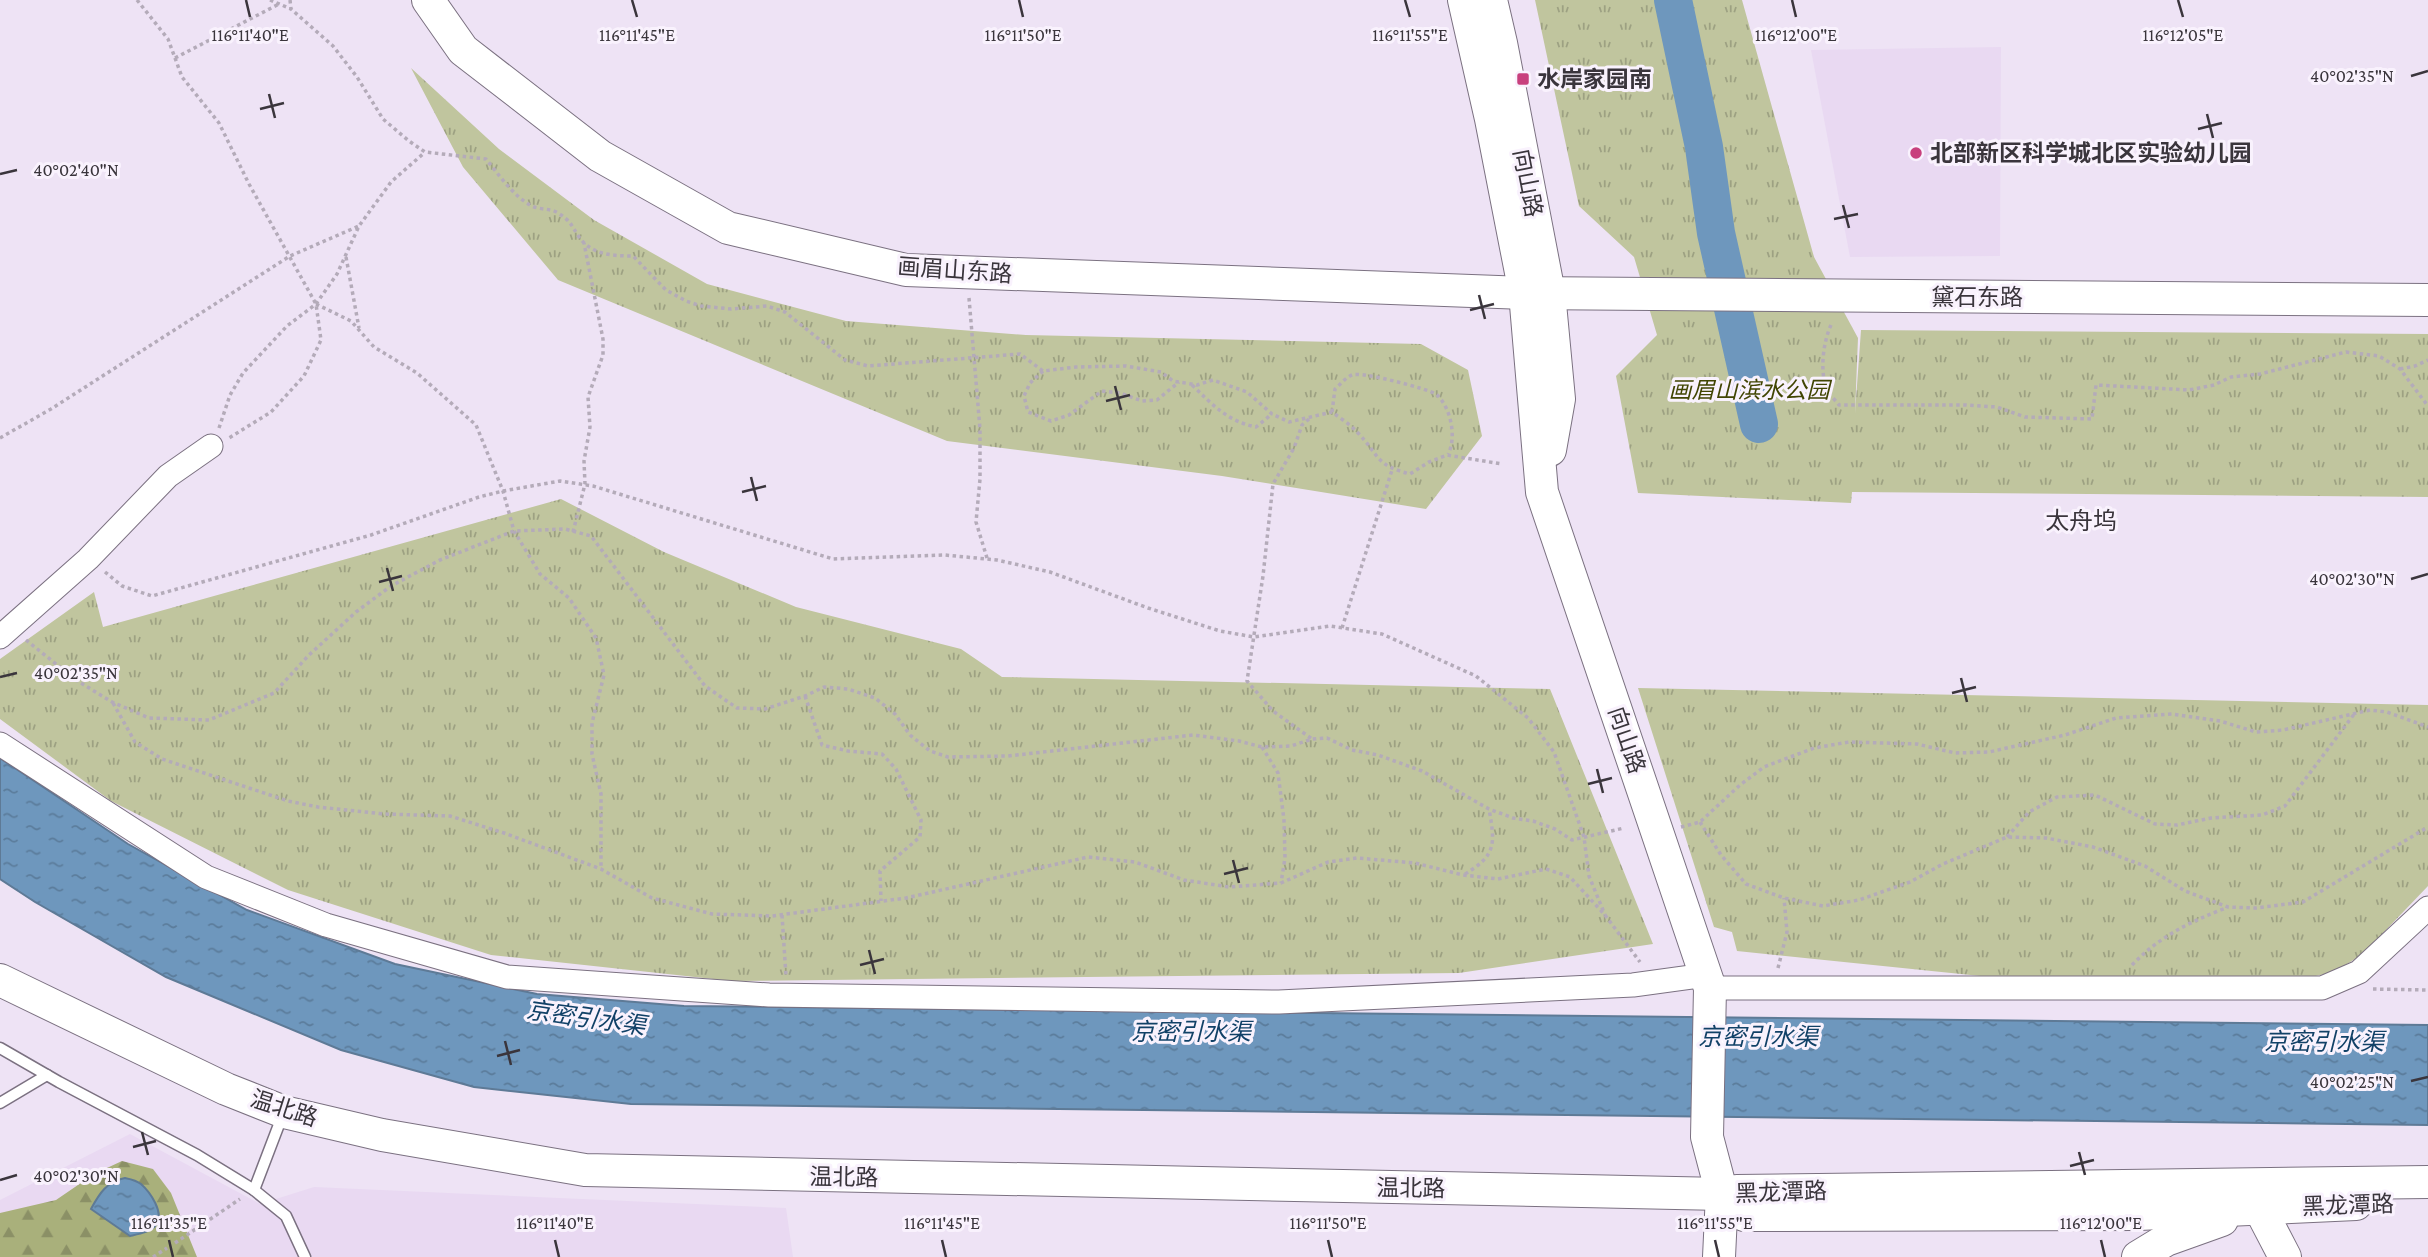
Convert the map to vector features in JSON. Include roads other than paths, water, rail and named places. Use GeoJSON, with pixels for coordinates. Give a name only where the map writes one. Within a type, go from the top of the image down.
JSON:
{"type":"FeatureCollection","features":[{"type":"Feature","properties":{"kind":"main road","name":"画眉山东路"},"geometry":{"type":"LineString","coordinates":[[428,0],[463,50],[600,156],[728,228],[906,270],[1537,293]]}},
{"type":"Feature","properties":{"kind":"main road","name":"向山路"},"geometry":{"type":"LineString","coordinates":[[1464,0],[1491,119],[1537,293]]}},
{"type":"Feature","properties":{"kind":"main road","name":"向山路"},"geometry":{"type":"LineString","coordinates":[[1491,0],[1504,55],[1537,293],[1542,492],[1708,981],[1707,1137],[1723,1194],[1719,1257]]}},
{"type":"Feature","properties":{"kind":"main road","name":"黛石东路"},"geometry":{"type":"LineString","coordinates":[[1537,293],[2428,300]]}},
{"type":"Feature","properties":{"kind":"main road","name":"温北路"},"geometry":{"type":"LineString","coordinates":[[0,980],[226,1089],[284,1112],[382,1135],[585,1170],[1723,1194]]}},
{"type":"Feature","properties":{"kind":"main road","name":"黑龙潭路"},"geometry":{"type":"LineString","coordinates":[[2259,1197],[2428,1182]]}},
{"type":"Feature","properties":{"kind":"main road","name":"黑龙潭路"},"geometry":{"type":"LineString","coordinates":[[1723,1194],[1737,1191],[2259,1197],[2428,1203]]}},
{"type":"Feature","properties":{"kind":"main road"},"geometry":{"type":"LineString","coordinates":[[2138,1257],[2166,1240],[2210,1223],[2259,1197],[2285,1257]]}},
{"type":"Feature","properties":{"kind":"street"},"geometry":{"type":"LineString","coordinates":[[6,632],[88,559],[168,476],[211,446]]}},
{"type":"Feature","properties":{"kind":"street"},"geometry":{"type":"LineString","coordinates":[[0,744],[206,877],[326,925],[507,977],[788,995],[1279,1002],[1708,981],[1759,988],[2322,988],[2359,972],[2428,908]]}},
{"type":"Feature","properties":{"kind":"lane"},"geometry":{"type":"LineString","coordinates":[[0,1048],[47,1076],[197,1155],[254,1190],[286,1216],[304,1257]]}},
{"type":"Feature","properties":{"kind":"lane"},"geometry":{"type":"LineString","coordinates":[[0,1103],[47,1076]]}},
{"type":"Feature","properties":{"kind":"lane"},"geometry":{"type":"LineString","coordinates":[[254,1190],[284,1112]]}},
{"type":"Feature","properties":{"kind":"water","name":"京密引水渠"},"geometry":{"type":"Polygon","coordinates":[[[0,758],[128,844],[247,910],[395,964],[537,994],[684,1006],[2428,1025],[2428,1125],[631,1104],[474,1087],[341,1050],[166,977],[0,879],[0,758]]]}},
{"type":"Feature","properties":{"kind":"water"},"geometry":{"type":"Polygon","coordinates":[[[125,1178],[145,1188],[159,1215],[154,1227],[130,1236],[91,1209],[108,1185],[125,1178]]]}},
{"type":"Feature","properties":{"kind":"waterway"},"geometry":{"type":"LineString","coordinates":[[1673,0],[1704,147],[1716,233],[1759,424]]}},
{"type":"Feature","properties":{"kind":"place","name":"水岸家园南"},"geometry":{"type":"Point","coordinates":[1523,79]}},
{"type":"Feature","properties":{"kind":"place","name":"北部新区科学城北区实验幼儿园"},"geometry":{"type":"Point","coordinates":[1916,153]}},
{"type":"Feature","properties":{"kind":"district","name":"太舟坞"},"geometry":{"type":"Point","coordinates":[2081,521]}},
{"type":"Feature","properties":{"kind":"park label","name":"画眉山滨水公园"},"geometry":{"type":"Point","coordinates":[1749,390]}}]}
